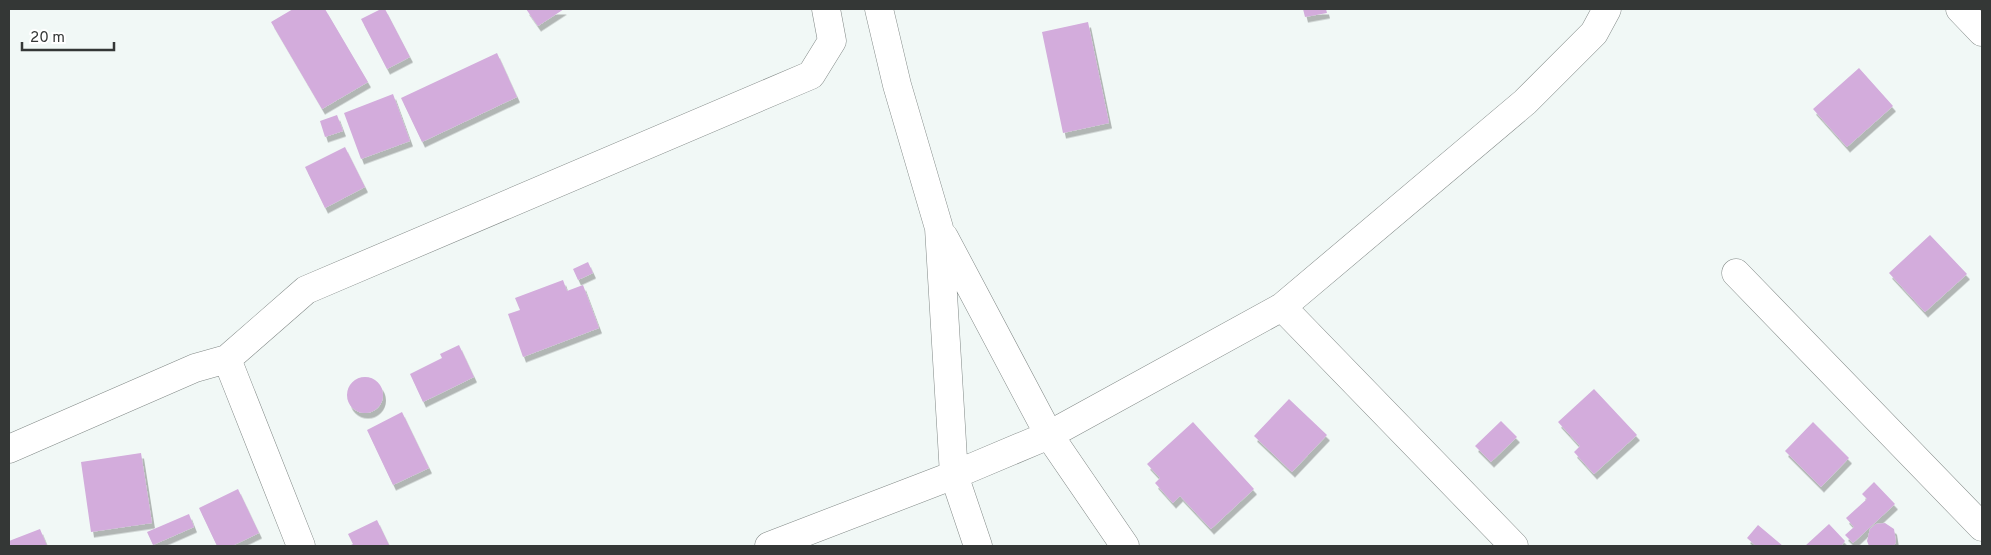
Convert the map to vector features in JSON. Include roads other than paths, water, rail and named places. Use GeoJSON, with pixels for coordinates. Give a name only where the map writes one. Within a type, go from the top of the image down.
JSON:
{"type":"FeatureCollection","features":[{"type":"Feature","properties":{"kind":"street"},"geometry":{"type":"LineString","coordinates":[[9,449],[195,368],[227,359],[306,290],[810,75],[832,41],[826,9]]}},
{"type":"Feature","properties":{"kind":"street"},"geometry":{"type":"LineString","coordinates":[[879,9],[897,85],[939,228],[1049,435],[1124,546]]}},
{"type":"Feature","properties":{"kind":"street"},"geometry":{"type":"LineString","coordinates":[[769,546],[954,475],[1049,435],[1282,307],[1526,102],[1594,33],[1607,9]]}},
{"type":"Feature","properties":{"kind":"street"},"geometry":{"type":"LineString","coordinates":[[1960,9],[1982,32]]}},
{"type":"Feature","properties":{"kind":"street"},"geometry":{"type":"LineString","coordinates":[[939,228],[954,475],[978,546]]}},
{"type":"Feature","properties":{"kind":"street"},"geometry":{"type":"LineString","coordinates":[[1736,273],[1982,527]]}},
{"type":"Feature","properties":{"kind":"street"},"geometry":{"type":"LineString","coordinates":[[1282,307],[1514,546]]}},
{"type":"Feature","properties":{"kind":"street"},"geometry":{"type":"LineString","coordinates":[[227,359],[301,546]]}}]}
